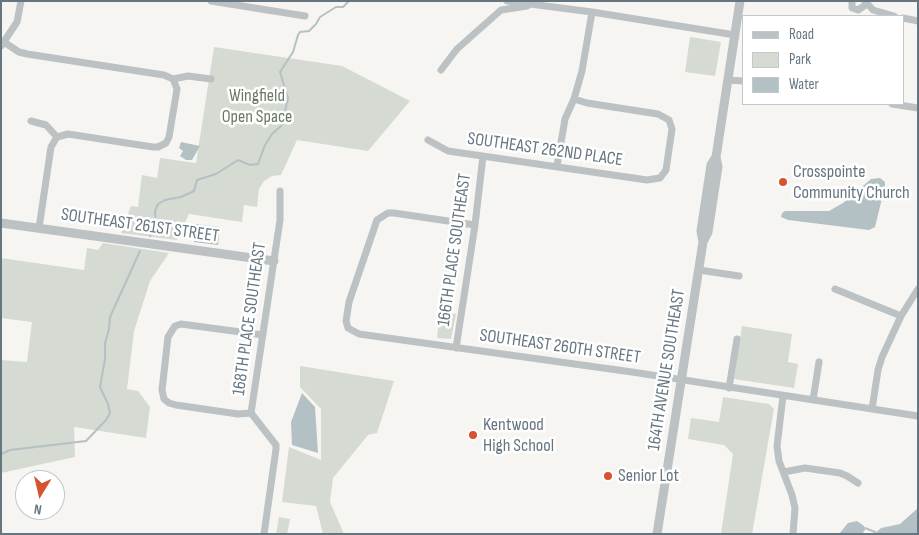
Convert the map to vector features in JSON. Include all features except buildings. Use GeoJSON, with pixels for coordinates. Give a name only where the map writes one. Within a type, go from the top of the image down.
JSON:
{"type":"FeatureCollection","features":[{"type":"Feature","properties":{"kind":"street"},"geometry":{"type":"LineString","coordinates":[[21,1],[16,22],[2,44],[18,52],[164,75],[173,79],[188,76],[211,79]]}},
{"type":"Feature","properties":{"kind":"street"},"geometry":{"type":"LineString","coordinates":[[211,1],[305,16]]}},
{"type":"Feature","properties":{"kind":"street"},"geometry":{"type":"LineString","coordinates":[[507,1],[592,12],[735,35]]}},
{"type":"Feature","properties":{"kind":"street","name":"164TH AVENUE SOUTHEAST"},"geometry":{"type":"LineString","coordinates":[[657,534],[703,242],[708,232],[718,167],[716,157],[740,1]]}},
{"type":"Feature","properties":{"kind":"street"},"geometry":{"type":"LineString","coordinates":[[852,1],[852,8],[858,10],[866,3],[873,10],[887,15]]}},
{"type":"Feature","properties":{"kind":"street"},"geometry":{"type":"LineString","coordinates":[[441,70],[457,49],[501,10],[542,5]]}},
{"type":"Feature","properties":{"kind":"street"},"geometry":{"type":"LineString","coordinates":[[557,166],[565,119],[574,99],[582,71],[592,12]]}},
{"type":"Feature","properties":{"kind":"street"},"geometry":{"type":"LineString","coordinates":[[904,18],[918,21]]}},
{"type":"Feature","properties":{"kind":"street"},"geometry":{"type":"LineString","coordinates":[[39,228],[51,147],[57,137],[68,134],[152,147],[163,144],[170,137],[177,89],[173,79]]}},
{"type":"Feature","properties":{"kind":"street"},"geometry":{"type":"LineString","coordinates":[[728,80],[742,82]]}},
{"type":"Feature","properties":{"kind":"street","name":"SOUTHEAST 262ND PLACE"},"geometry":{"type":"LineString","coordinates":[[428,140],[448,151],[647,180],[660,178],[666,170],[672,129],[669,120],[658,114],[587,103],[574,99]]}},
{"type":"Feature","properties":{"kind":"street"},"geometry":{"type":"LineString","coordinates":[[898,105],[918,108]]}},
{"type":"Feature","properties":{"kind":"street"},"geometry":{"type":"LineString","coordinates":[[31,121],[46,125],[57,137]]}},
{"type":"Feature","properties":{"kind":"street","name":"166TH PLACE SOUTHEAST"},"geometry":{"type":"LineString","coordinates":[[456,348],[475,225],[483,156]]}},
{"type":"Feature","properties":{"kind":"street","name":"168TH PLACE SOUTHEAST"},"geometry":{"type":"LineString","coordinates":[[264,534],[276,445],[251,413],[280,220],[280,191]]}},
{"type":"Feature","properties":{"kind":"street","name":"SOUTHEAST 260TH STREET"},"geometry":{"type":"LineString","coordinates":[[475,225],[394,213],[383,215],[377,220],[349,302],[346,321],[348,328],[359,334],[918,416]]}},
{"type":"Feature","properties":{"kind":"street","name":"SOUTHEAST 261ST STREET"},"geometry":{"type":"LineString","coordinates":[[1,223],[274,261]]}},
{"type":"Feature","properties":{"kind":"street"},"geometry":{"type":"LineString","coordinates":[[699,270],[739,276]]}},
{"type":"Feature","properties":{"kind":"street"},"geometry":{"type":"LineString","coordinates":[[872,409],[882,357],[901,316],[918,289]]}},
{"type":"Feature","properties":{"kind":"street"},"geometry":{"type":"LineString","coordinates":[[835,290],[901,316]]}},
{"type":"Feature","properties":{"kind":"street"},"geometry":{"type":"LineString","coordinates":[[251,413],[238,414],[176,405],[164,399],[162,390],[168,337],[176,326],[188,324],[263,335]]}},
{"type":"Feature","properties":{"kind":"street"},"geometry":{"type":"LineString","coordinates":[[728,388],[737,339]]}},
{"type":"Feature","properties":{"kind":"street"},"geometry":{"type":"LineString","coordinates":[[814,400],[819,362]]}},
{"type":"Feature","properties":{"kind":"street"},"geometry":{"type":"LineString","coordinates":[[783,396],[777,446],[779,461],[795,508],[793,534]]}},
{"type":"Feature","properties":{"kind":"street"},"geometry":{"type":"LineString","coordinates":[[784,472],[805,468],[840,473],[858,484]]}},
{"type":"Feature","properties":{"kind":"green space"},"geometry":{"type":"Polygon","coordinates":[[[690,37],[721,42],[715,76],[685,72],[690,37]]]}},
{"type":"Feature","properties":{"kind":"green space","name":"Wingfield Open Space"},"geometry":{"type":"Polygon","coordinates":[[[214,47],[342,66],[410,101],[368,151],[297,140],[281,175],[272,176],[264,181],[259,189],[257,207],[244,205],[242,222],[189,214],[177,240],[121,233],[131,206],[138,207],[142,175],[157,178],[160,158],[196,163],[214,47]]]}},
{"type":"Feature","properties":{"kind":"green space"},"geometry":{"type":"Polygon","coordinates":[[[103,243],[169,253],[150,281],[134,331],[127,389],[138,391],[150,407],[146,438],[74,427],[75,457],[1,473],[1,360],[27,362],[32,322],[1,318],[1,258],[84,270],[87,248],[98,250],[103,243]]]}},
{"type":"Feature","properties":{"kind":"green space"},"geometry":{"type":"Polygon","coordinates":[[[440,312],[456,314],[451,339],[437,338],[440,312]]]}},
{"type":"Feature","properties":{"kind":"green space"},"geometry":{"type":"Polygon","coordinates":[[[742,326],[792,334],[788,362],[798,364],[794,388],[734,379],[742,326]]]}},
{"type":"Feature","properties":{"kind":"green space"},"geometry":{"type":"Polygon","coordinates":[[[300,366],[394,381],[377,433],[368,435],[333,478],[330,502],[344,534],[323,534],[316,506],[282,502],[289,447],[321,460],[321,409],[300,387],[300,366]]]}},
{"type":"Feature","properties":{"kind":"green space"},"geometry":{"type":"Polygon","coordinates":[[[723,397],[769,404],[774,409],[752,534],[721,534],[733,454],[724,445],[688,439],[691,418],[719,422],[723,397]]]}},
{"type":"Feature","properties":{"kind":"green space"},"geometry":{"type":"Polygon","coordinates":[[[279,517],[290,519],[287,534],[276,534],[279,517]]]}},
{"type":"Feature","properties":{"kind":"water"},"geometry":{"type":"Polygon","coordinates":[[[181,142],[200,146],[192,160],[186,160],[180,156],[183,151],[179,148],[181,142]]]}},
{"type":"Feature","properties":{"kind":"water"},"geometry":{"type":"Polygon","coordinates":[[[880,178],[885,182],[885,186],[875,227],[869,230],[788,220],[781,217],[785,211],[829,211],[843,203],[871,179],[880,178]]]}},
{"type":"Feature","properties":{"kind":"water"},"geometry":{"type":"Polygon","coordinates":[[[196,224],[220,227],[218,245],[194,242],[196,224]]]}},
{"type":"Feature","properties":{"kind":"water"},"geometry":{"type":"Polygon","coordinates":[[[302,393],[315,407],[318,453],[292,445],[291,422],[302,393]]]}},
{"type":"Feature","properties":{"kind":"water"},"geometry":{"type":"Polygon","coordinates":[[[918,508],[918,534],[874,534],[881,528],[900,524],[918,508]]]}},
{"type":"Feature","properties":{"kind":"water"},"geometry":{"type":"Polygon","coordinates":[[[857,521],[864,526],[865,530],[862,534],[839,534],[848,523],[857,521]]]}},
{"type":"Feature","properties":{"kind":"waterway"},"geometry":{"type":"LineString","coordinates":[[150,236],[156,225],[155,211],[158,204],[194,191],[197,180],[216,174],[238,160],[250,165],[258,164],[265,145],[272,134],[282,125],[288,98],[280,72],[293,52],[298,35],[300,32],[309,31],[320,17],[336,7],[343,7],[349,1]]}},
{"type":"Feature","properties":{"kind":"waterway"},"geometry":{"type":"LineString","coordinates":[[1,454],[10,450],[86,441],[106,420],[110,413],[100,387],[110,317],[140,251]]}},
{"type":"Feature","properties":{"kind":"waterway"},"geometry":{"type":"LineString","coordinates":[[865,528],[875,532]]}},
{"type":"Feature","properties":{"kind":"place","name":"Crosspointe Community Church"},"geometry":{"type":"Point","coordinates":[783,182]}},
{"type":"Feature","properties":{"kind":"place","name":"Kentwood High School"},"geometry":{"type":"Point","coordinates":[473,435]}},
{"type":"Feature","properties":{"kind":"place","name":"Senior Lot"},"geometry":{"type":"Point","coordinates":[608,476]}}]}
